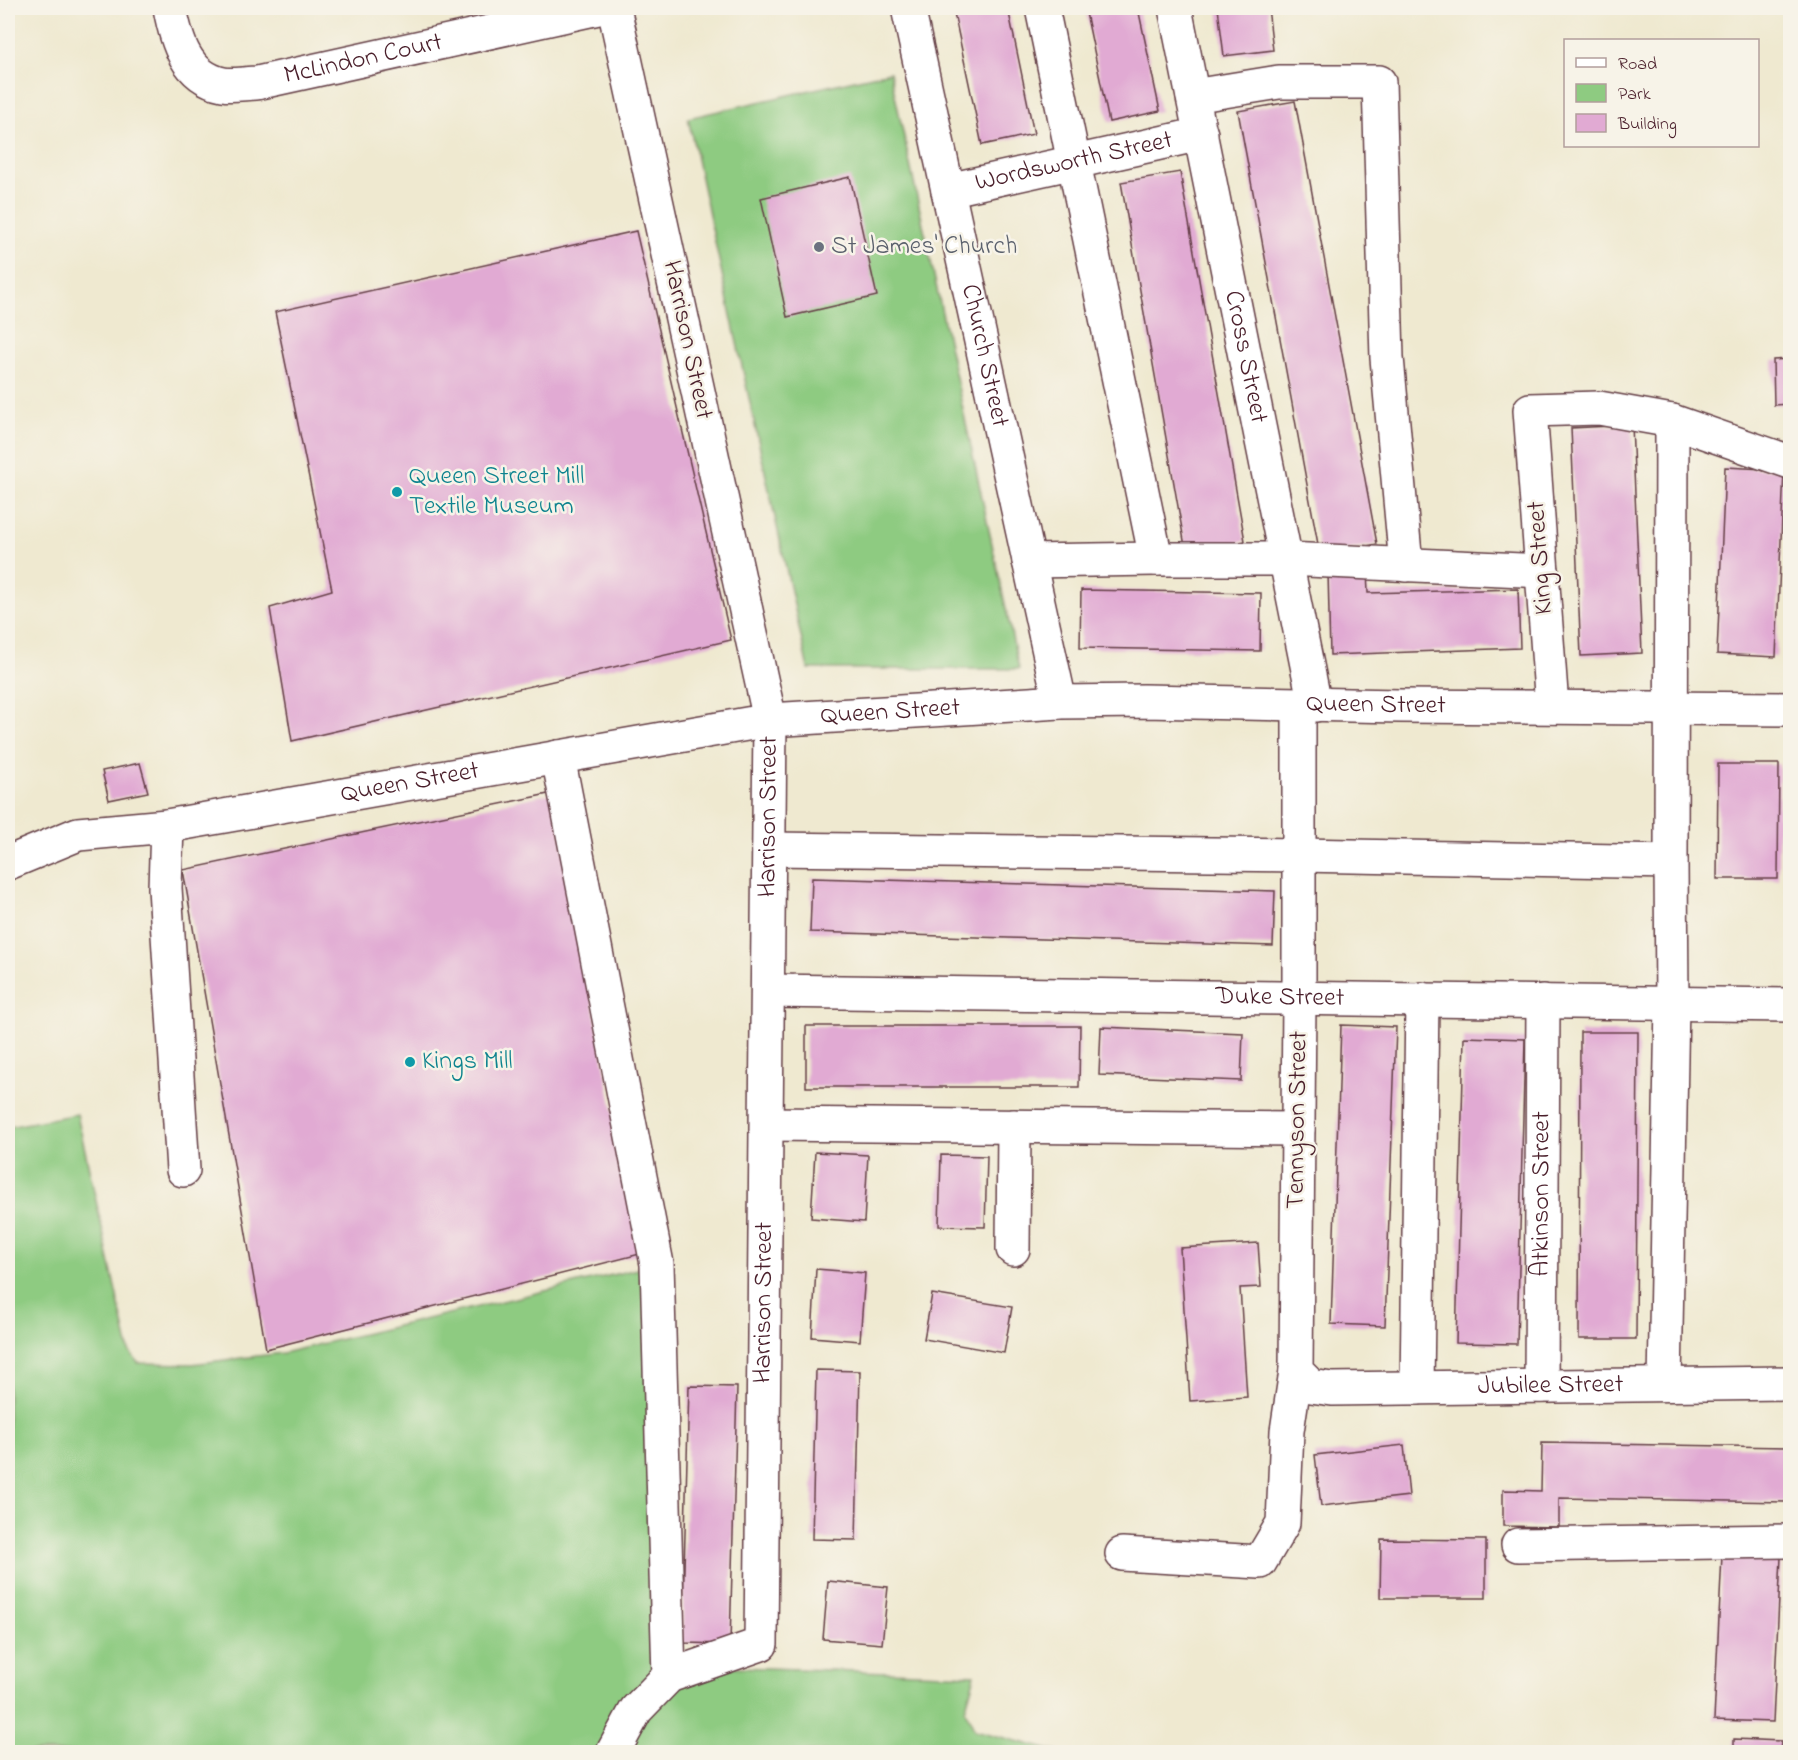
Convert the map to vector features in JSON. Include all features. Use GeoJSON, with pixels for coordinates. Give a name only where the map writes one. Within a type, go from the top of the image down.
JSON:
{"type":"FeatureCollection","features":[{"type":"Feature","properties":{"kind":"street","name":"McLindon Court"},"geometry":{"type":"LineString","coordinates":[[170,8],[185,59],[202,76],[224,85],[257,83],[599,8]]}},
{"type":"Feature","properties":{"kind":"street","name":"Harrison Street"},"geometry":{"type":"LineString","coordinates":[[614,8],[770,720],[761,1644],[669,1676]]}},
{"type":"Feature","properties":{"kind":"street","name":"Church Street"},"geometry":{"type":"LineString","coordinates":[[908,8],[1060,702]]}},
{"type":"Feature","properties":{"kind":"street"},"geometry":{"type":"LineString","coordinates":[[1042,8],[1156,559]]}},
{"type":"Feature","properties":{"kind":"street","name":"Cross Street"},"geometry":{"type":"LineString","coordinates":[[1176,8],[1286,560],[1307,705]]}},
{"type":"Feature","properties":{"kind":"street"},"geometry":{"type":"LineString","coordinates":[[1193,96],[1279,82],[1379,82],[1387,358],[1406,565]]}},
{"type":"Feature","properties":{"kind":"street","name":"Wordsworth Street"},"geometry":{"type":"LineString","coordinates":[[948,190],[1201,134]]}},
{"type":"Feature","properties":{"kind":"street","name":"King Street"},"geometry":{"type":"LineString","coordinates":[[1552,707],[1530,410],[1599,408],[1672,421]]}},
{"type":"Feature","properties":{"kind":"street"},"geometry":{"type":"LineString","coordinates":[[1665,1384],[1672,1003],[1672,421],[1791,462]]}},
{"type":"Feature","properties":{"kind":"street"},"geometry":{"type":"LineString","coordinates":[[1029,561],[1286,560],[1542,571]]}},
{"type":"Feature","properties":{"kind":"street","name":"Queen Street"},"geometry":{"type":"LineString","coordinates":[[8,863],[78,834],[166,826],[770,720],[1060,702],[1143,701],[1307,705],[1791,709]]}},
{"type":"Feature","properties":{"kind":"street","name":"Tennyson Street"},"geometry":{"type":"LineString","coordinates":[[1122,1554],[1260,1562],[1283,1523],[1287,1431],[1303,1379],[1298,1130],[1299,855],[1307,705]]}},
{"type":"Feature","properties":{"kind":"street"},"geometry":{"type":"LineString","coordinates":[[558,757],[657,1264],[669,1676],[636,1710],[613,1752]]}},
{"type":"Feature","properties":{"kind":"street"},"geometry":{"type":"LineString","coordinates":[[166,826],[165,888],[183,1170]]}},
{"type":"Feature","properties":{"kind":"street"},"geometry":{"type":"LineString","coordinates":[[769,849],[1671,862]]}},
{"type":"Feature","properties":{"kind":"street","name":"Duke Street"},"geometry":{"type":"LineString","coordinates":[[768,991],[1791,1005]]}},
{"type":"Feature","properties":{"kind":"street"},"geometry":{"type":"LineString","coordinates":[[1417,1388],[1422,999]]}},
{"type":"Feature","properties":{"kind":"street","name":"Atkinson Street"},"geometry":{"type":"LineString","coordinates":[[1541,1386],[1543,1001]]}},
{"type":"Feature","properties":{"kind":"street"},"geometry":{"type":"LineString","coordinates":[[766,1124],[1298,1130]]}},
{"type":"Feature","properties":{"kind":"street"},"geometry":{"type":"LineString","coordinates":[[1013,1250],[1014,1126]]}},
{"type":"Feature","properties":{"kind":"street","name":"Jubilee Street"},"geometry":{"type":"LineString","coordinates":[[1303,1379],[1332,1389],[1791,1383]]}},
{"type":"Feature","properties":{"kind":"street"},"geometry":{"type":"LineString","coordinates":[[1518,1545],[1791,1541]]}},
{"type":"Feature","properties":{"kind":"green space"},"geometry":{"type":"Polygon","coordinates":[[[890,72],[1019,669],[808,669],[688,118],[890,72]]]}},
{"type":"Feature","properties":{"kind":"green space"},"geometry":{"type":"Polygon","coordinates":[[[77,1114],[129,1351],[138,1363],[192,1364],[283,1353],[650,1266],[674,1665],[975,1675],[965,1710],[975,1730],[1058,1752],[8,1752],[8,1127],[77,1114]]]}},
{"type":"Feature","properties":{"kind":"building"},"geometry":{"type":"Polygon","coordinates":[[[953,8],[1008,8],[1034,134],[982,145],[953,8]]]}},
{"type":"Feature","properties":{"kind":"building"},"geometry":{"type":"Polygon","coordinates":[[[1085,8],[1138,8],[1160,111],[1109,122],[1085,8]]]}},
{"type":"Feature","properties":{"kind":"building"},"geometry":{"type":"Polygon","coordinates":[[[1218,8],[1268,8],[1273,50],[1224,56],[1218,8]]]}},
{"type":"Feature","properties":{"kind":"building"},"geometry":{"type":"Polygon","coordinates":[[[1295,101],[1377,544],[1320,555],[1238,111],[1295,101]]]}},
{"type":"Feature","properties":{"kind":"building"},"geometry":{"type":"Polygon","coordinates":[[[1180,172],[1245,541],[1186,552],[1121,182],[1180,172]]]}},
{"type":"Feature","properties":{"kind":"building","name":"St James' Church"},"geometry":{"type":"Polygon","coordinates":[[[850,177],[877,296],[787,317],[761,198],[850,177]]]}},
{"type":"Feature","properties":{"kind":"building"},"geometry":{"type":"Polygon","coordinates":[[[636,231],[731,640],[292,741],[270,608],[332,590],[275,312],[636,231]]]}},
{"type":"Feature","properties":{"kind":"building"},"geometry":{"type":"Polygon","coordinates":[[[1790,359],[1790,404],[1774,405],[1773,360],[1790,359]]]}},
{"type":"Feature","properties":{"kind":"building"},"geometry":{"type":"Polygon","coordinates":[[[1632,425],[1642,653],[1581,656],[1571,428],[1632,425]]]}},
{"type":"Feature","properties":{"kind":"building"},"geometry":{"type":"Polygon","coordinates":[[[1725,467],[1784,470],[1776,657],[1717,654],[1725,467]]]}},
{"type":"Feature","properties":{"kind":"building"},"geometry":{"type":"Polygon","coordinates":[[[1367,571],[1368,593],[1518,589],[1520,648],[1330,655],[1328,572],[1367,571]]]}},
{"type":"Feature","properties":{"kind":"building"},"geometry":{"type":"Polygon","coordinates":[[[1081,590],[1261,593],[1260,651],[1080,648],[1081,590]]]}},
{"type":"Feature","properties":{"kind":"building"},"geometry":{"type":"Polygon","coordinates":[[[140,763],[148,792],[109,800],[102,771],[140,763]]]}},
{"type":"Feature","properties":{"kind":"building"},"geometry":{"type":"Polygon","coordinates":[[[1718,764],[1779,764],[1778,879],[1717,879],[1718,764]]]}},
{"type":"Feature","properties":{"kind":"building","name":"Kings Mill"},"geometry":{"type":"Polygon","coordinates":[[[553,793],[640,1254],[266,1349],[183,870],[553,793]]]}},
{"type":"Feature","properties":{"kind":"building"},"geometry":{"type":"Polygon","coordinates":[[[812,878],[1275,891],[1273,946],[810,932],[812,878]]]}},
{"type":"Feature","properties":{"kind":"building"},"geometry":{"type":"Polygon","coordinates":[[[1341,1025],[1396,1027],[1385,1326],[1331,1324],[1341,1025]]]}},
{"type":"Feature","properties":{"kind":"building"},"geometry":{"type":"Polygon","coordinates":[[[806,1026],[1080,1026],[1079,1087],[806,1087],[806,1026]]]}},
{"type":"Feature","properties":{"kind":"building"},"geometry":{"type":"Polygon","coordinates":[[[1101,1027],[1243,1033],[1241,1081],[1099,1075],[1101,1027]]]}},
{"type":"Feature","properties":{"kind":"building"},"geometry":{"type":"Polygon","coordinates":[[[1580,1032],[1638,1032],[1636,1339],[1579,1339],[1580,1032]]]}},
{"type":"Feature","properties":{"kind":"building"},"geometry":{"type":"Polygon","coordinates":[[[1464,1037],[1525,1039],[1517,1344],[1456,1343],[1464,1037]]]}},
{"type":"Feature","properties":{"kind":"building"},"geometry":{"type":"Polygon","coordinates":[[[815,1152],[868,1155],[864,1222],[811,1218],[815,1152]]]}},
{"type":"Feature","properties":{"kind":"building"},"geometry":{"type":"Polygon","coordinates":[[[941,1155],[987,1156],[985,1227],[939,1226],[941,1155]]]}},
{"type":"Feature","properties":{"kind":"building"},"geometry":{"type":"Polygon","coordinates":[[[1258,1243],[1261,1287],[1240,1288],[1247,1397],[1190,1401],[1180,1248],[1258,1243]]]}},
{"type":"Feature","properties":{"kind":"building"},"geometry":{"type":"Polygon","coordinates":[[[816,1269],[865,1273],[860,1341],[812,1337],[816,1269]]]}},
{"type":"Feature","properties":{"kind":"building"},"geometry":{"type":"Polygon","coordinates":[[[932,1294],[1012,1307],[1004,1353],[924,1339],[932,1294]]]}},
{"type":"Feature","properties":{"kind":"building"},"geometry":{"type":"Polygon","coordinates":[[[816,1370],[860,1371],[856,1540],[812,1539],[816,1370]]]}},
{"type":"Feature","properties":{"kind":"building"},"geometry":{"type":"Polygon","coordinates":[[[689,1386],[737,1387],[730,1644],[682,1643],[689,1386]]]}},
{"type":"Feature","properties":{"kind":"building"},"geometry":{"type":"Polygon","coordinates":[[[1542,1443],[1787,1447],[1786,1502],[1559,1498],[1559,1527],[1503,1526],[1503,1490],[1541,1491],[1542,1443]]]}},
{"type":"Feature","properties":{"kind":"building"},"geometry":{"type":"Polygon","coordinates":[[[1404,1445],[1409,1496],[1321,1506],[1315,1455],[1404,1445]]]}},
{"type":"Feature","properties":{"kind":"building"},"geometry":{"type":"Polygon","coordinates":[[[1381,1539],[1486,1540],[1486,1598],[1380,1598],[1381,1539]]]}},
{"type":"Feature","properties":{"kind":"building"},"geometry":{"type":"Polygon","coordinates":[[[1722,1555],[1781,1557],[1773,1722],[1714,1720],[1722,1555]]]}},
{"type":"Feature","properties":{"kind":"building"},"geometry":{"type":"Polygon","coordinates":[[[828,1581],[888,1587],[882,1644],[823,1639],[828,1581]]]}},
{"type":"Feature","properties":{"kind":"building"},"geometry":{"type":"Polygon","coordinates":[[[1734,1739],[1781,1741],[1780,1752],[1734,1752],[1734,1739]]]}},
{"type":"Feature","properties":{"kind":"place","name":"St James' Church"},"geometry":{"type":"Point","coordinates":[819,247]}},
{"type":"Feature","properties":{"kind":"place","name":"Queen Street Mill Textile Museum"},"geometry":{"type":"Point","coordinates":[397,492]}},
{"type":"Feature","properties":{"kind":"place","name":"Kings Mill"},"geometry":{"type":"Point","coordinates":[410,1062]}}]}
